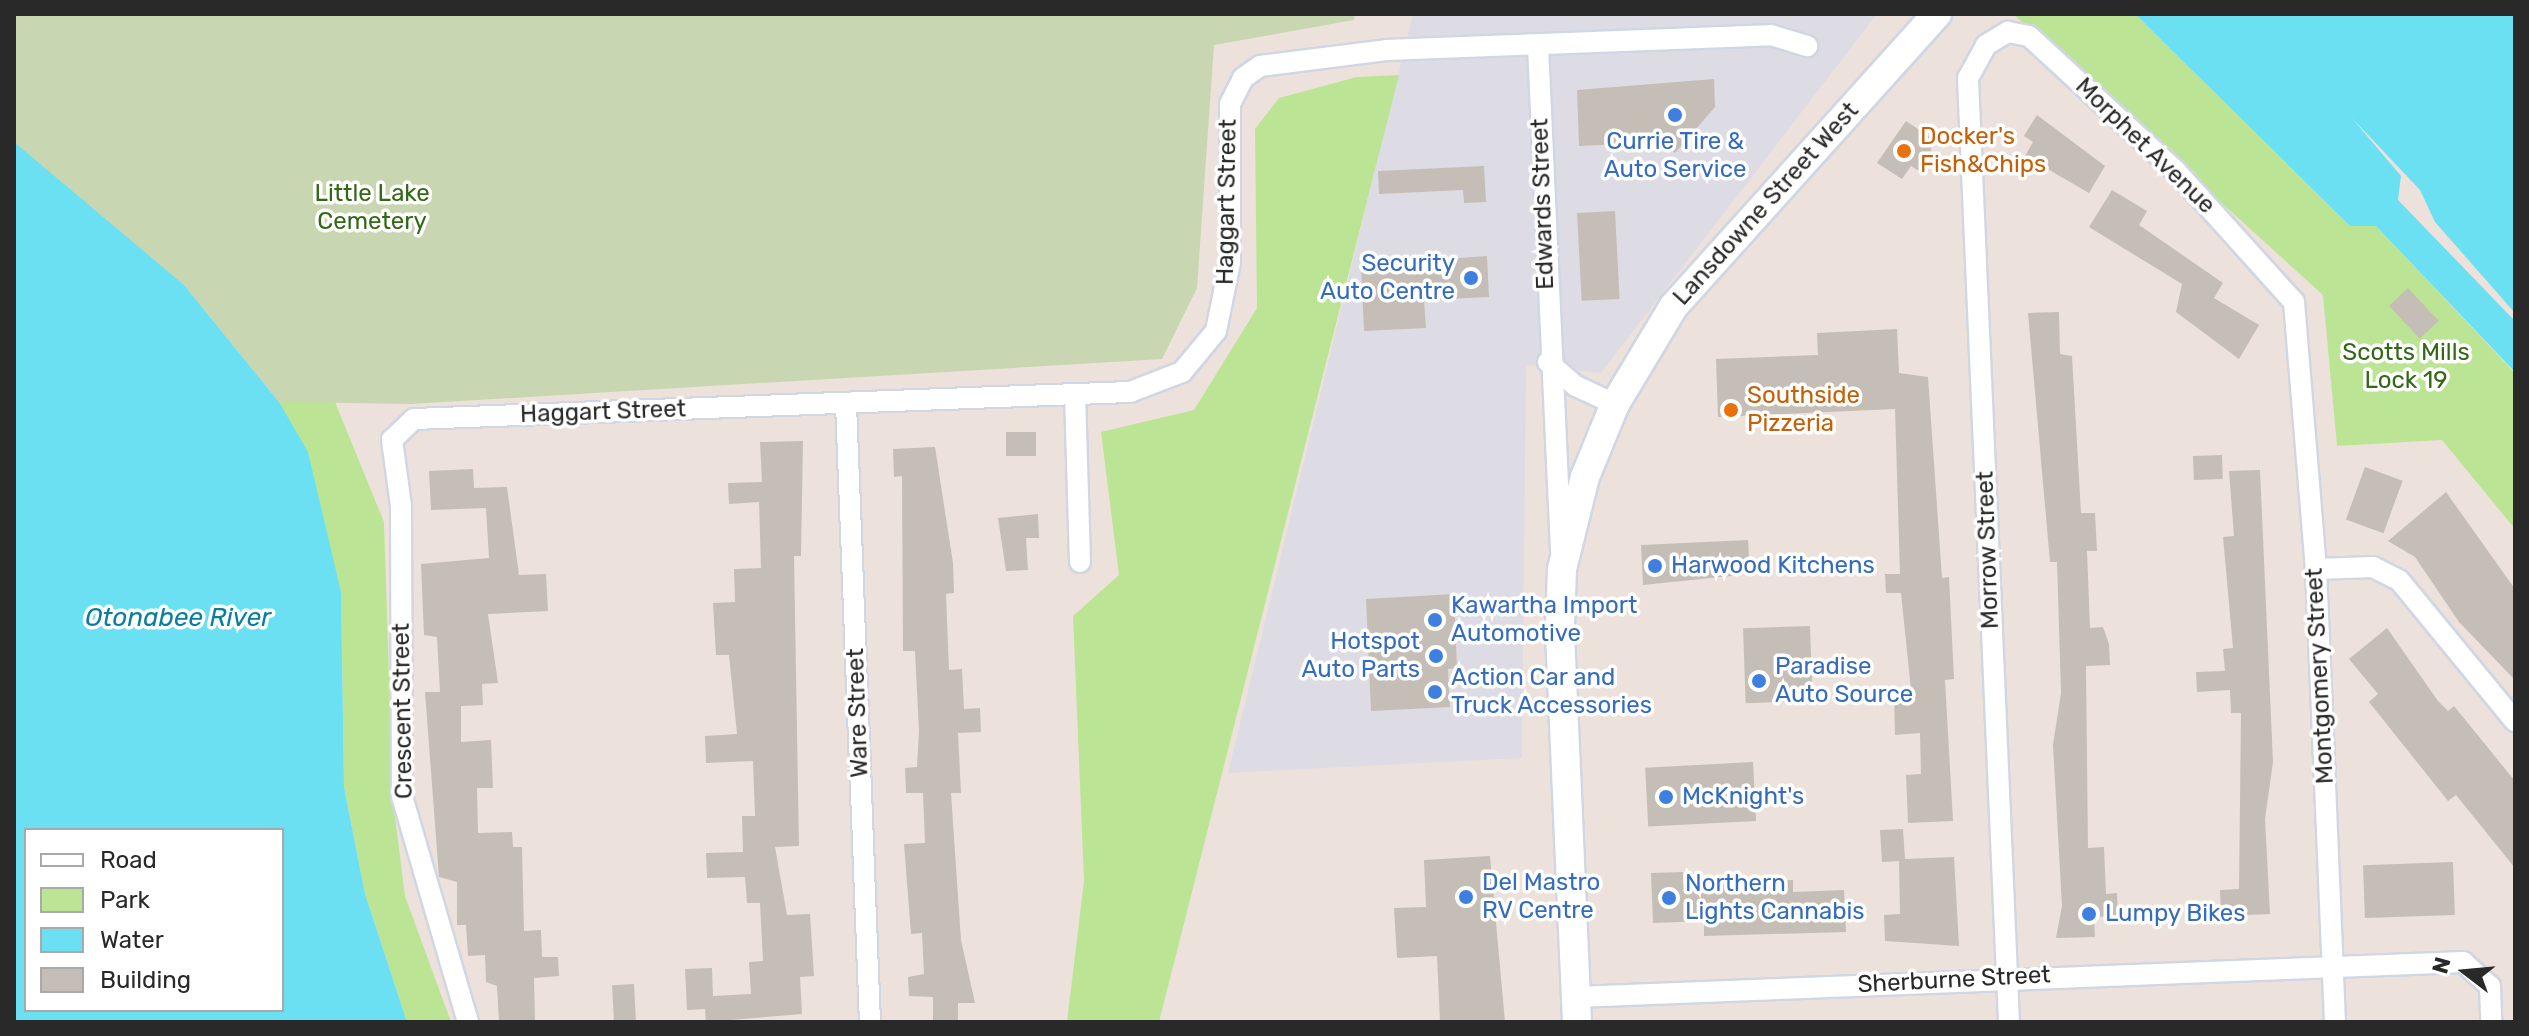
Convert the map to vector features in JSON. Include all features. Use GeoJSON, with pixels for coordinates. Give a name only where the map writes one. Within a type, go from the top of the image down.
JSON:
{"type":"FeatureCollection","features":[{"type":"Feature","properties":{"kind":"main road","name":"Lansdowne Street West"},"geometry":{"type":"LineString","coordinates":[[1576,1010],[1560,689],[1562,569],[1585,477],[1615,404],[1674,306],[1937,14]]}},
{"type":"Feature","properties":{"kind":"street","name":"Morphet Avenue"},"geometry":{"type":"LineString","coordinates":[[1968,78],[1986,45],[2008,32],[2029,36],[2176,171],[2277,280],[2294,302],[2299,330]]}},
{"type":"Feature","properties":{"kind":"street","name":"Haggart Street"},"geometry":{"type":"LineString","coordinates":[[392,440],[414,419],[1075,394],[1157,384],[1182,372],[1216,331],[1230,262],[1230,104],[1243,78],[1291,56],[1771,35],[1807,46]]}},
{"type":"Feature","properties":{"kind":"street","name":"Edwards Street"},"geometry":{"type":"LineString","coordinates":[[1538,46],[1548,362],[1562,569]]}},
{"type":"Feature","properties":{"kind":"street","name":"Morrow Street"},"geometry":{"type":"LineString","coordinates":[[1968,78],[2009,1022]]}},
{"type":"Feature","properties":{"kind":"street","name":"Montgomery Street"},"geometry":{"type":"LineString","coordinates":[[2299,330],[2316,569],[2335,1022]]}},
{"type":"Feature","properties":{"kind":"street"},"geometry":{"type":"LineString","coordinates":[[1548,362],[1576,386],[1615,404]]}},
{"type":"Feature","properties":{"kind":"street"},"geometry":{"type":"LineString","coordinates":[[1075,394],[1080,562]]}},
{"type":"Feature","properties":{"kind":"street","name":"Ware Street"},"geometry":{"type":"LineString","coordinates":[[846,404],[870,1022]]}},
{"type":"Feature","properties":{"kind":"street","name":"Crescent Street"},"geometry":{"type":"LineString","coordinates":[[392,440],[401,506],[402,797],[468,1022]]}},
{"type":"Feature","properties":{"kind":"street"},"geometry":{"type":"LineString","coordinates":[[2316,569],[2373,567],[2399,580],[2515,721]]}},
{"type":"Feature","properties":{"kind":"street","name":"Sherburne Street"},"geometry":{"type":"LineString","coordinates":[[1576,1010],[2007,978],[2332,963],[2463,962],[2490,986],[2491,1022]]}},
{"type":"Feature","properties":{"kind":"shaded area"},"geometry":{"type":"Polygon","coordinates":[[[1413,14],[1877,14],[1601,373],[1526,365],[1522,758],[1228,773],[1413,14]]]}},
{"type":"Feature","properties":{"kind":"green space","name":"Little Lake Cemetery"},"geometry":{"type":"Polygon","coordinates":[[[14,14],[1355,14],[1354,20],[1214,45],[1197,288],[1162,359],[411,404],[279,402],[184,285],[41,169],[14,142],[14,14]]]}},
{"type":"Feature","properties":{"kind":"green space","name":"Scotts Mills Lock 19"},"geometry":{"type":"Polygon","coordinates":[[[2013,14],[2135,14],[2349,225],[2375,225],[2515,373],[2515,529],[2442,440],[2337,446],[2323,295],[2013,14]]]}},
{"type":"Feature","properties":{"kind":"green space"},"geometry":{"type":"Polygon","coordinates":[[[1399,75],[1159,1022],[1067,1022],[1084,881],[1073,616],[1119,575],[1101,432],[1194,410],[1257,308],[1255,129],[1279,98],[1357,77],[1399,75]]]}},
{"type":"Feature","properties":{"kind":"green space"},"geometry":{"type":"Polygon","coordinates":[[[279,402],[335,402],[384,522],[393,801],[405,896],[451,1022],[407,1022],[365,894],[344,787],[341,592],[279,402]]]}},
{"type":"Feature","properties":{"kind":"water"},"geometry":{"type":"Polygon","coordinates":[[[2135,14],[2515,14],[2515,313],[2435,222],[2420,190],[2351,117],[2401,176],[2398,200],[2515,321],[2515,372],[2376,226],[2350,226],[2135,14]]]}},
{"type":"Feature","properties":{"kind":"water","name":"Otonabee River"},"geometry":{"type":"Polygon","coordinates":[[[14,142],[184,285],[279,402],[308,452],[341,592],[344,787],[365,894],[407,1022],[14,1022],[14,142]]]}},
{"type":"Feature","properties":{"kind":"building"},"geometry":{"type":"Polygon","coordinates":[[[1714,79],[1715,107],[1675,153],[1664,142],[1579,146],[1577,90],[1714,79]]]}},
{"type":"Feature","properties":{"kind":"building"},"geometry":{"type":"Polygon","coordinates":[[[2037,115],[2105,166],[2089,193],[2025,156],[2033,142],[2024,136],[2037,115]]]}},
{"type":"Feature","properties":{"kind":"building"},"geometry":{"type":"Polygon","coordinates":[[[1906,121],[1930,137],[1932,158],[1922,173],[1911,166],[1902,179],[1877,163],[1906,121]]]}},
{"type":"Feature","properties":{"kind":"building"},"geometry":{"type":"Polygon","coordinates":[[[1484,166],[1486,202],[1464,203],[1463,190],[1379,194],[1378,171],[1484,166]]]}},
{"type":"Feature","properties":{"kind":"building"},"geometry":{"type":"Polygon","coordinates":[[[2112,190],[2147,211],[2139,225],[2223,283],[2214,298],[2259,325],[2239,359],[2176,312],[2182,284],[2089,227],[2112,190]]]}},
{"type":"Feature","properties":{"kind":"building"},"geometry":{"type":"Polygon","coordinates":[[[1615,211],[1620,299],[1582,301],[1577,213],[1615,211]]]}},
{"type":"Feature","properties":{"kind":"building"},"geometry":{"type":"Polygon","coordinates":[[[1487,256],[1489,297],[1424,300],[1426,328],[1364,331],[1361,265],[1487,256]]]}},
{"type":"Feature","properties":{"kind":"building"},"geometry":{"type":"Polygon","coordinates":[[[2408,288],[2439,321],[2420,339],[2389,306],[2408,288]]]}},
{"type":"Feature","properties":{"kind":"building"},"geometry":{"type":"Polygon","coordinates":[[[2059,312],[2060,354],[2072,356],[2081,513],[2095,513],[2097,551],[2087,551],[2090,628],[2103,627],[2109,644],[2110,665],[2086,666],[2088,848],[2104,847],[2106,894],[2117,893],[2118,916],[2094,917],[2095,937],[2056,938],[2062,906],[2053,745],[2061,693],[2057,562],[2050,562],[2028,313],[2059,312]]]}},
{"type":"Feature","properties":{"kind":"building"},"geometry":{"type":"Polygon","coordinates":[[[1897,329],[1899,373],[1928,377],[1942,578],[1949,577],[1954,679],[1945,680],[1953,821],[1908,823],[1906,775],[1921,774],[1920,733],[1895,735],[1894,692],[1911,690],[1901,593],[1886,593],[1885,574],[1900,574],[1895,409],[1718,417],[1716,359],[1818,355],[1817,333],[1897,329]]]}},
{"type":"Feature","properties":{"kind":"building"},"geometry":{"type":"Polygon","coordinates":[[[1006,432],[1036,432],[1036,456],[1006,456],[1006,432]]]}},
{"type":"Feature","properties":{"kind":"building"},"geometry":{"type":"Polygon","coordinates":[[[803,441],[801,556],[794,556],[799,846],[775,847],[787,915],[810,914],[814,976],[800,977],[802,1014],[706,1022],[705,1009],[687,1010],[685,969],[712,968],[713,996],[751,994],[749,962],[763,961],[760,903],[747,903],[745,877],[707,878],[706,853],[743,852],[742,816],[755,816],[753,761],[706,763],[705,736],[737,734],[729,655],[716,655],[713,603],[735,602],[734,569],[761,568],[759,502],[729,504],[728,483],[762,482],[760,442],[803,441]]]}},
{"type":"Feature","properties":{"kind":"building"},"geometry":{"type":"Polygon","coordinates":[[[935,447],[953,563],[954,593],[946,594],[949,670],[962,669],[964,709],[980,708],[981,732],[958,733],[961,793],[951,793],[961,940],[975,1003],[958,1003],[958,1020],[933,1021],[933,997],[909,996],[908,977],[924,974],[922,933],[911,934],[904,844],[925,843],[923,793],[906,793],[905,768],[917,767],[919,731],[915,651],[903,651],[902,476],[894,477],[893,449],[935,447]]]}},
{"type":"Feature","properties":{"kind":"building"},"geometry":{"type":"Polygon","coordinates":[[[2222,455],[2223,479],[2194,480],[2193,456],[2222,455]]]}},
{"type":"Feature","properties":{"kind":"building"},"geometry":{"type":"Polygon","coordinates":[[[2365,467],[2403,481],[2383,533],[2346,520],[2365,467]]]}},
{"type":"Feature","properties":{"kind":"building"},"geometry":{"type":"Polygon","coordinates":[[[473,469],[474,488],[507,487],[519,575],[546,574],[548,611],[488,614],[498,683],[482,684],[483,705],[461,706],[461,742],[491,740],[493,788],[477,788],[478,833],[512,832],[513,847],[522,847],[524,931],[541,930],[542,957],[558,957],[559,976],[534,978],[535,1022],[499,1022],[497,986],[486,982],[485,955],[468,956],[466,925],[457,925],[457,882],[439,877],[425,692],[440,692],[437,637],[424,635],[421,564],[489,558],[486,508],[431,510],[429,471],[473,469]]]}},
{"type":"Feature","properties":{"kind":"building"},"geometry":{"type":"Polygon","coordinates":[[[2260,470],[2273,762],[2265,819],[2270,914],[2221,916],[2220,890],[2239,889],[2241,713],[2231,713],[2230,690],[2197,692],[2196,672],[2225,671],[2223,649],[2233,648],[2223,537],[2234,536],[2229,471],[2260,470]]]}},
{"type":"Feature","properties":{"kind":"building"},"geometry":{"type":"Polygon","coordinates":[[[2446,492],[2515,589],[2515,680],[2459,622],[2415,557],[2388,541],[2446,492]]]}},
{"type":"Feature","properties":{"kind":"building"},"geometry":{"type":"Polygon","coordinates":[[[1038,514],[1039,538],[1026,538],[1028,570],[1006,571],[998,518],[1038,514]]]}},
{"type":"Feature","properties":{"kind":"building"},"geometry":{"type":"Polygon","coordinates":[[[1748,540],[1750,574],[1643,585],[1641,545],[1748,540]]]}},
{"type":"Feature","properties":{"kind":"building"},"geometry":{"type":"Polygon","coordinates":[[[1454,594],[1457,668],[1448,669],[1450,707],[1371,711],[1366,599],[1454,594]]]}},
{"type":"Feature","properties":{"kind":"building"},"geometry":{"type":"Polygon","coordinates":[[[1810,626],[1813,701],[1746,703],[1743,628],[1810,626]]]}},
{"type":"Feature","properties":{"kind":"building"},"geometry":{"type":"Polygon","coordinates":[[[2387,628],[2438,701],[2448,711],[2454,706],[2515,781],[2515,868],[2456,795],[2448,801],[2369,702],[2378,694],[2349,659],[2387,628]]]}},
{"type":"Feature","properties":{"kind":"building"},"geometry":{"type":"Polygon","coordinates":[[[1753,762],[1756,821],[1648,827],[1645,768],[1753,762]]]}},
{"type":"Feature","properties":{"kind":"building"},"geometry":{"type":"Polygon","coordinates":[[[1903,829],[1905,859],[1954,857],[1959,946],[1885,941],[1884,915],[1900,914],[1899,861],[1882,862],[1880,830],[1903,829]]]}},
{"type":"Feature","properties":{"kind":"building"},"geometry":{"type":"Polygon","coordinates":[[[1490,856],[1505,1022],[1440,1022],[1437,956],[1397,958],[1394,908],[1426,907],[1424,860],[1490,856]]]}},
{"type":"Feature","properties":{"kind":"building"},"geometry":{"type":"Polygon","coordinates":[[[2453,862],[2455,915],[2365,918],[2363,865],[2453,862]]]}},
{"type":"Feature","properties":{"kind":"building"},"geometry":{"type":"Polygon","coordinates":[[[1683,872],[1683,884],[1793,880],[1793,892],[1844,890],[1846,932],[1704,936],[1704,921],[1653,923],[1651,873],[1683,872]]]}},
{"type":"Feature","properties":{"kind":"building"},"geometry":{"type":"Polygon","coordinates":[[[634,984],[636,1020],[614,1021],[612,985],[634,984]]]}},
{"type":"Feature","properties":{"kind":"place","name":"Currie Tire & Auto Service"},"geometry":{"type":"Point","coordinates":[1675,115]}},
{"type":"Feature","properties":{"kind":"place","name":"Docker's Fish&Chips"},"geometry":{"type":"Point","coordinates":[1904,151]}},
{"type":"Feature","properties":{"kind":"place","name":"Security Auto Centre"},"geometry":{"type":"Point","coordinates":[1471,278]}},
{"type":"Feature","properties":{"kind":"place","name":"Southside Pizzeria"},"geometry":{"type":"Point","coordinates":[1731,410]}},
{"type":"Feature","properties":{"kind":"place","name":"Harwood Kitchens"},"geometry":{"type":"Point","coordinates":[1655,566]}},
{"type":"Feature","properties":{"kind":"place","name":"Kawartha Import Automotive"},"geometry":{"type":"Point","coordinates":[1435,620]}},
{"type":"Feature","properties":{"kind":"place","name":"Hotspot Auto Parts"},"geometry":{"type":"Point","coordinates":[1436,656]}},
{"type":"Feature","properties":{"kind":"place","name":"Paradise Auto Source"},"geometry":{"type":"Point","coordinates":[1759,681]}},
{"type":"Feature","properties":{"kind":"place","name":"Action Car and Truck Accessories"},"geometry":{"type":"Point","coordinates":[1435,692]}},
{"type":"Feature","properties":{"kind":"place","name":"McKnight's"},"geometry":{"type":"Point","coordinates":[1666,797]}},
{"type":"Feature","properties":{"kind":"place","name":"Del Mastro RV Centre"},"geometry":{"type":"Point","coordinates":[1466,897]}},
{"type":"Feature","properties":{"kind":"place","name":"Northern Lights Cannabis"},"geometry":{"type":"Point","coordinates":[1669,898]}},
{"type":"Feature","properties":{"kind":"place","name":"Lumpy Bikes"},"geometry":{"type":"Point","coordinates":[2089,914]}}]}
